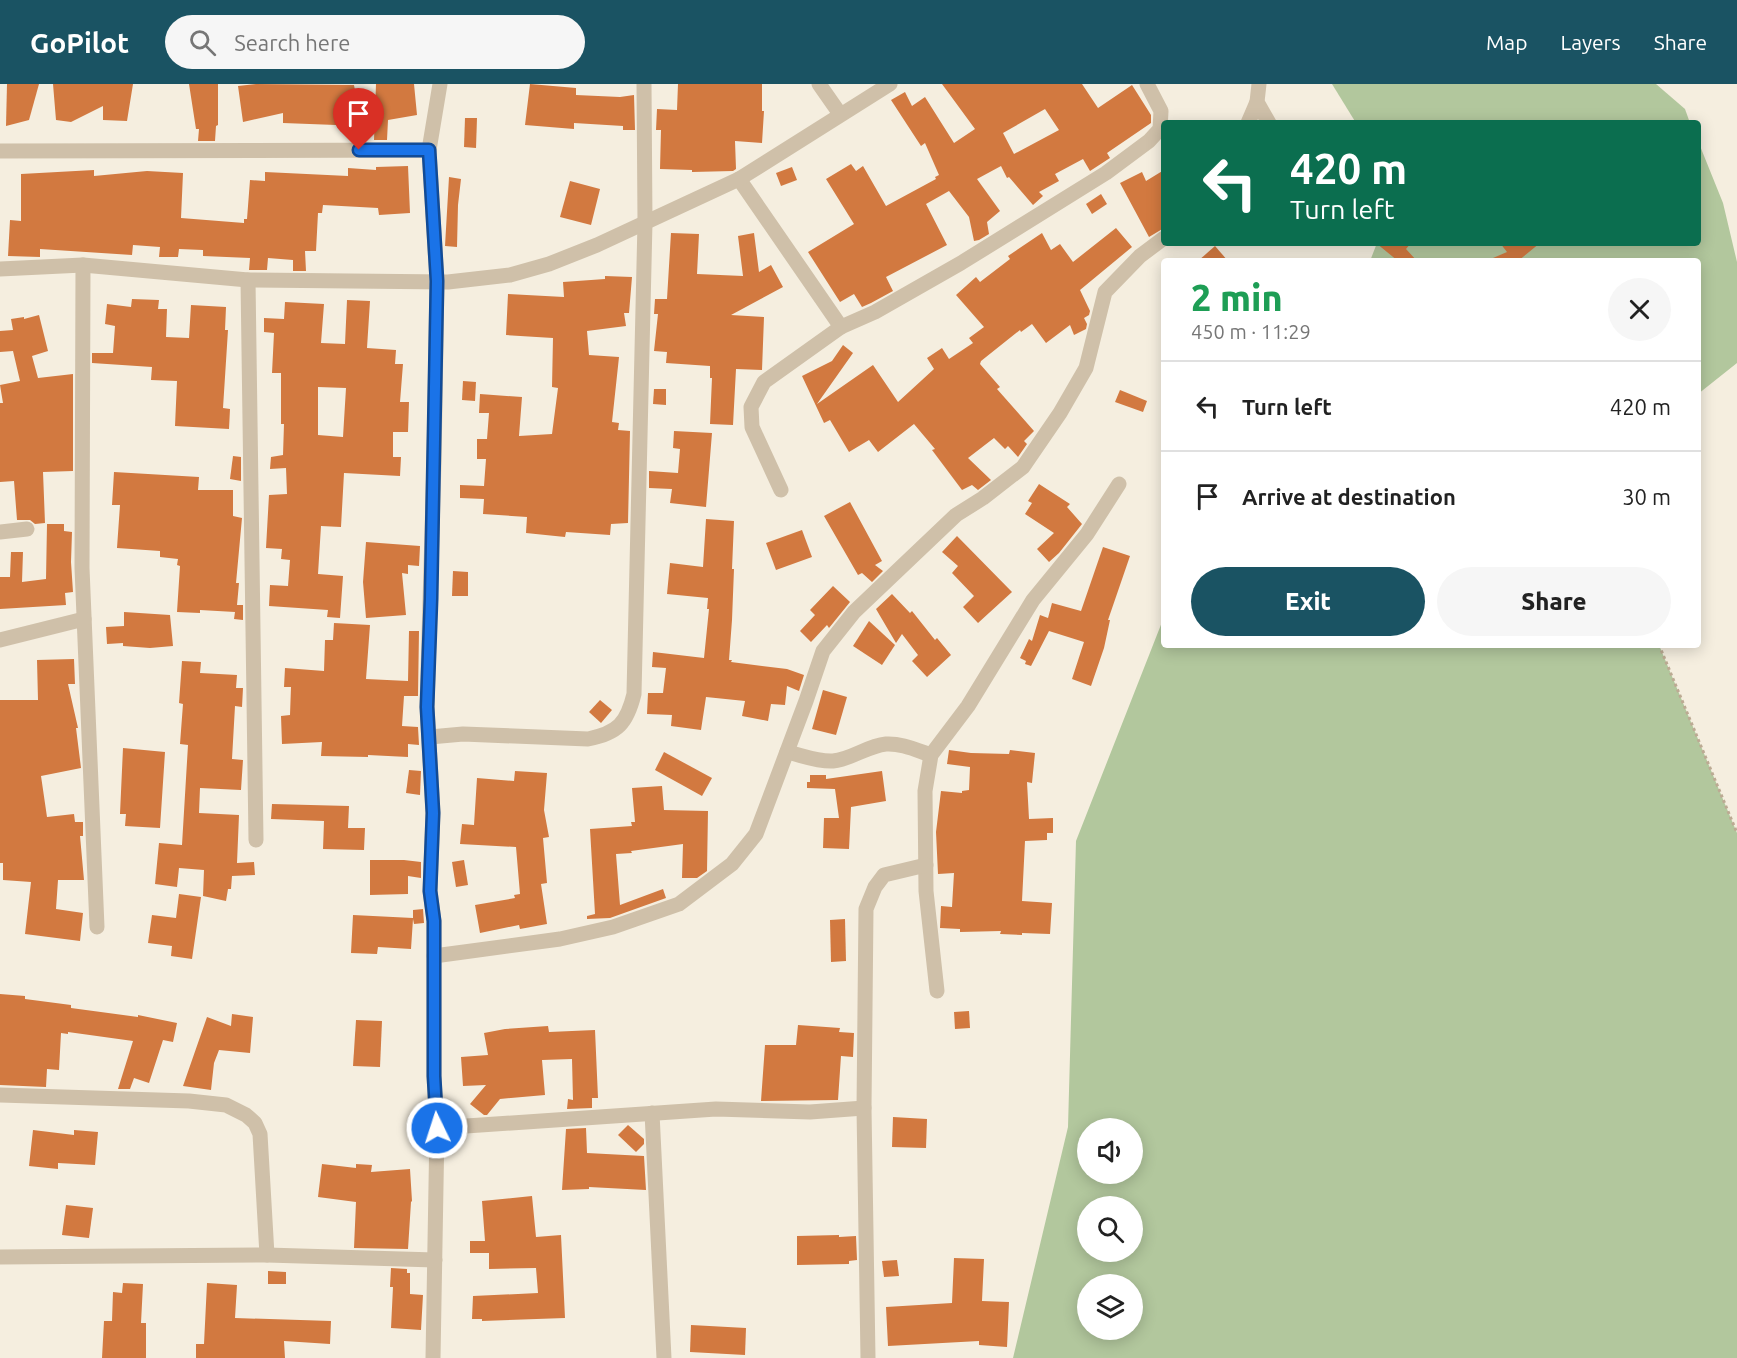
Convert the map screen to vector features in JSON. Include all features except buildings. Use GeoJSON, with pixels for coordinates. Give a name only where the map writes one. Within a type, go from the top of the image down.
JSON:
{"type":"FeatureCollection","features":[{"type":"Feature","properties":{"kind":"street"},"geometry":{"type":"LineString","coordinates":[[433,1358],[437,1128],[434,1076],[433,904],[430,891],[433,813],[427,707],[437,281],[429,150],[440,84]]}},
{"type":"Feature","properties":{"kind":"street"},"geometry":{"type":"LineString","coordinates":[[430,737],[463,735],[588,739],[604,736],[620,726],[629,715],[634,694],[645,222],[644,84]]}},
{"type":"Feature","properties":{"kind":"street"},"geometry":{"type":"LineString","coordinates":[[819,84],[840,114]]}},
{"type":"Feature","properties":{"kind":"street"},"geometry":{"type":"LineString","coordinates":[[0,269],[83,265],[248,280],[437,281],[510,275],[549,264],[597,245],[739,179],[890,84]]}},
{"type":"Feature","properties":{"kind":"street"},"geometry":{"type":"LineString","coordinates":[[781,490],[752,427],[752,407],[764,382],[840,327],[875,312],[961,264],[1106,173],[1149,141],[1160,129],[1161,111],[1147,84]]}},
{"type":"Feature","properties":{"kind":"street"},"geometry":{"type":"LineString","coordinates":[[1249,120],[1257,102],[1259,84]]}},
{"type":"Feature","properties":{"kind":"street"},"geometry":{"type":"LineString","coordinates":[[1257,102],[1267,120]]}},
{"type":"Feature","properties":{"kind":"street"},"geometry":{"type":"LineString","coordinates":[[0,151],[429,150]]}},
{"type":"Feature","properties":{"kind":"street"},"geometry":{"type":"LineString","coordinates":[[739,179],[840,327]]}},
{"type":"Feature","properties":{"kind":"street"},"geometry":{"type":"LineString","coordinates":[[434,956],[560,939],[613,927],[679,904],[732,864],[756,834],[823,651],[854,612],[956,514],[984,498],[1023,467],[1060,413],[1086,368],[1105,292],[1140,256],[1161,240]]}},
{"type":"Feature","properties":{"kind":"street"},"geometry":{"type":"LineString","coordinates":[[83,265],[82,568],[97,927]]}},
{"type":"Feature","properties":{"kind":"street"},"geometry":{"type":"LineString","coordinates":[[248,280],[256,840]]}},
{"type":"Feature","properties":{"kind":"street"},"geometry":{"type":"LineString","coordinates":[[937,991],[926,891],[924,791],[931,755],[968,706],[1033,600],[1087,534],[1119,484]]}},
{"type":"Feature","properties":{"kind":"street"},"geometry":{"type":"LineString","coordinates":[[0,532],[27,529]]}},
{"type":"Feature","properties":{"kind":"street"},"geometry":{"type":"LineString","coordinates":[[0,640],[84,619]]}},
{"type":"Feature","properties":{"kind":"street"},"geometry":{"type":"LineString","coordinates":[[787,752],[830,761],[851,758],[885,744],[905,746],[931,755]]}},
{"type":"Feature","properties":{"kind":"street"},"geometry":{"type":"LineString","coordinates":[[868,1358],[864,1108],[866,909],[875,887],[884,875],[926,865]]}},
{"type":"Feature","properties":{"kind":"street"},"geometry":{"type":"LineString","coordinates":[[0,1095],[189,1101],[226,1105],[246,1114],[255,1123],[260,1134],[267,1255]]}},
{"type":"Feature","properties":{"kind":"street"},"geometry":{"type":"LineString","coordinates":[[437,1128],[717,1109],[810,1112],[864,1108]]}},
{"type":"Feature","properties":{"kind":"street"},"geometry":{"type":"LineString","coordinates":[[652,1113],[664,1358]]}},
{"type":"Feature","properties":{"kind":"street"},"geometry":{"type":"LineString","coordinates":[[0,1257],[267,1255],[435,1260]]}},
{"type":"Feature","properties":{"kind":"path"},"geometry":{"type":"LineString","coordinates":[[1660,648],[1737,833]]}},
{"type":"Feature","properties":{"kind":"green space"},"geometry":{"type":"Polygon","coordinates":[[[1332,84],[1656,84],[1685,109],[1689,120],[1354,120],[1332,84]]]}},
{"type":"Feature","properties":{"kind":"green space"},"geometry":{"type":"Polygon","coordinates":[[[1701,148],[1723,203],[1737,262],[1737,363],[1701,392],[1701,258],[1371,258],[1376,246],[1701,246],[1701,148]]]}},
{"type":"Feature","properties":{"kind":"green space"},"geometry":{"type":"Polygon","coordinates":[[[1161,625],[1161,648],[1660,648],[1737,833],[1737,1358],[1013,1358],[1068,1127],[1076,841],[1161,625]]]}},
{"type":"Feature","properties":{"kind":"route"},"geometry":{"type":"LineString","coordinates":[[359,150],[429,150],[437,281],[427,707],[433,813],[430,891],[434,921],[434,1076],[437,1128]]}}]}
